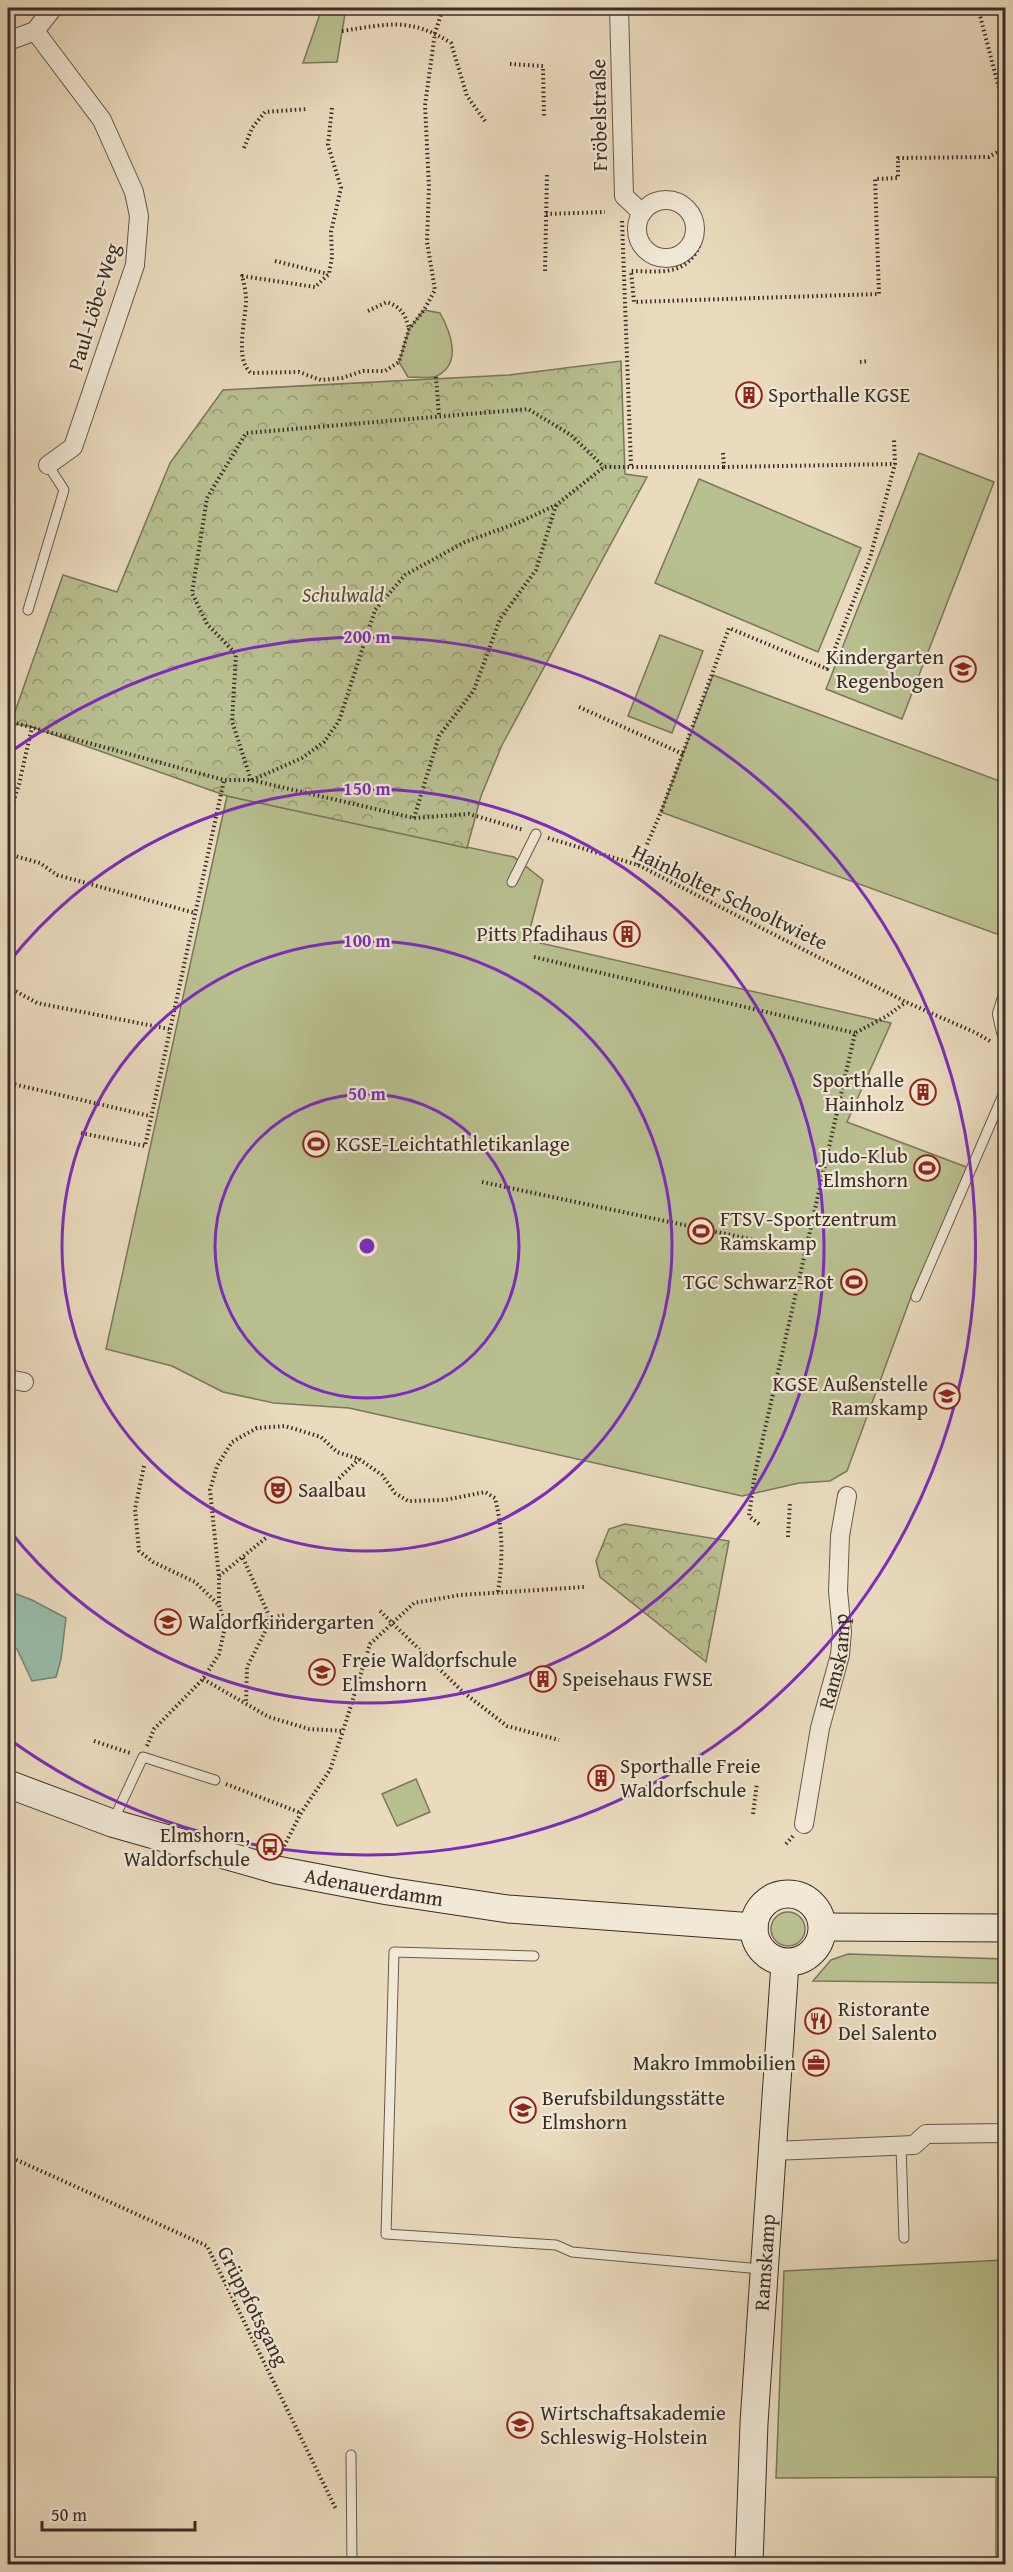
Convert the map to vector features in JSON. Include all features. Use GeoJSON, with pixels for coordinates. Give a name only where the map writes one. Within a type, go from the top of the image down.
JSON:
{"type":"FeatureCollection","features":[{"type":"Feature","properties":{"kind":"street"},"geometry":{"type":"LineString","coordinates":[[8,41],[35,31],[53,8]]}},
{"type":"Feature","properties":{"kind":"street","name":"Fröbelstraße"},"geometry":{"type":"LineString","coordinates":[[619,8],[624,196],[645,205]]}},
{"type":"Feature","properties":{"kind":"street","name":"Paul-Löbe-Weg"},"geometry":{"type":"LineString","coordinates":[[35,31],[102,120],[134,192],[139,216],[135,265],[73,447],[48,465]]}},
{"type":"Feature","properties":{"kind":"street"},"geometry":{"type":"LineString","coordinates":[[1002,1039],[1002,1014],[1005,1001]]}},
{"type":"Feature","properties":{"kind":"street","name":"Ramskamp"},"geometry":{"type":"LineString","coordinates":[[804,1824],[820,1728],[840,1655],[842,1632],[838,1590],[840,1536],[847,1496]]}},
{"type":"Feature","properties":{"kind":"street","name":"Adenauerdamm"},"geometry":{"type":"LineString","coordinates":[[8,1784],[112,1823],[277,1870],[388,1892],[508,1909],[753,1927]]}},
{"type":"Feature","properties":{"kind":"street"},"geometry":{"type":"LineString","coordinates":[[791,1894],[803,1897],[813,1904],[820,1914],[823,1927],[816,1949],[797,1962],[785,1963],[766,1955],[754,1937],[753,1927],[762,1906],[780,1895],[791,1894]]}},
{"type":"Feature","properties":{"kind":"street"},"geometry":{"type":"LineString","coordinates":[[823,1927],[1005,1928]]}},
{"type":"Feature","properties":{"kind":"street","name":"Ramskamp"},"geometry":{"type":"LineString","coordinates":[[749,2565],[754,2423],[785,1963]]}},
{"type":"Feature","properties":{"kind":"street"},"geometry":{"type":"LineString","coordinates":[[773,2151],[914,2145],[926,2134],[1005,2133]]}},
{"type":"Feature","properties":{"kind":"lane"},"geometry":{"type":"LineString","coordinates":[[28,610],[64,490],[48,465]]}},
{"type":"Feature","properties":{"kind":"lane"},"geometry":{"type":"LineString","coordinates":[[512,882],[536,834]]}},
{"type":"Feature","properties":{"kind":"lane"},"geometry":{"type":"LineString","coordinates":[[916,1297],[1005,1088]]}},
{"type":"Feature","properties":{"kind":"lane"},"geometry":{"type":"LineString","coordinates":[[112,1823],[122,1797],[143,1757],[215,1780]]}},
{"type":"Feature","properties":{"kind":"lane"},"geometry":{"type":"LineString","coordinates":[[534,1956],[394,1952],[386,2234],[556,2245],[572,2252],[764,2269]]}},
{"type":"Feature","properties":{"kind":"lane"},"geometry":{"type":"LineString","coordinates":[[901,2146],[904,2238]]}},
{"type":"Feature","properties":{"kind":"lane"},"geometry":{"type":"LineString","coordinates":[[351,2455],[352,2565]]}},
{"type":"Feature","properties":{"kind":"path"},"geometry":{"type":"LineString","coordinates":[[332,108],[328,145],[341,188],[331,232],[332,257],[329,274],[315,287],[243,276],[246,300],[243,357],[245,369],[251,373],[299,372],[321,380],[342,378],[363,371],[385,371],[399,362],[409,329],[424,310],[435,290],[427,242],[429,188],[425,105],[435,33],[443,8]]}},
{"type":"Feature","properties":{"kind":"path"},"geometry":{"type":"LineString","coordinates":[[978,8],[1005,116]]}},
{"type":"Feature","properties":{"kind":"path"},"geometry":{"type":"LineString","coordinates":[[342,31],[410,24],[435,33],[451,44],[467,96],[485,121]]}},
{"type":"Feature","properties":{"kind":"path"},"geometry":{"type":"LineString","coordinates":[[510,64],[543,66],[544,118]]}},
{"type":"Feature","properties":{"kind":"path"},"geometry":{"type":"LineString","coordinates":[[244,148],[252,128],[265,112],[307,109]]}},
{"type":"Feature","properties":{"kind":"path"},"geometry":{"type":"LineString","coordinates":[[645,205],[667,196],[681,199],[692,207],[700,219],[702,233],[699,247],[693,258],[682,266],[670,270],[631,271],[634,302],[879,294],[875,179],[898,178],[898,158],[989,157],[1005,147]]}},
{"type":"Feature","properties":{"kind":"path"},"geometry":{"type":"LineString","coordinates":[[545,271],[547,173]]}},
{"type":"Feature","properties":{"kind":"path"},"geometry":{"type":"LineString","coordinates":[[624,196],[622,240],[631,466]]}},
{"type":"Feature","properties":{"kind":"path"},"geometry":{"type":"LineString","coordinates":[[546,214],[605,212]]}},
{"type":"Feature","properties":{"kind":"path"},"geometry":{"type":"LineString","coordinates":[[275,261],[329,274]]}},
{"type":"Feature","properties":{"kind":"path"},"geometry":{"type":"LineString","coordinates":[[368,311],[387,302],[396,305],[404,314],[409,329]]}},
{"type":"Feature","properties":{"kind":"path"},"geometry":{"type":"LineString","coordinates":[[860,362],[869,362]]}},
{"type":"Feature","properties":{"kind":"path"},"geometry":{"type":"LineString","coordinates":[[436,377],[439,417]]}},
{"type":"Feature","properties":{"kind":"path"},"geometry":{"type":"LineString","coordinates":[[604,467],[571,435],[528,409],[246,433],[207,498],[192,593],[207,624],[236,654],[232,722],[251,780],[302,758],[324,742],[339,721],[375,610],[405,575],[465,542],[520,522],[556,505],[604,467],[631,466],[647,469],[895,464]]}},
{"type":"Feature","properties":{"kind":"path"},"geometry":{"type":"LineString","coordinates":[[638,865],[683,754],[729,628],[827,669],[870,558],[895,464],[894,439]]}},
{"type":"Feature","properties":{"kind":"path"},"geometry":{"type":"LineString","coordinates":[[723,453],[724,467]]}},
{"type":"Feature","properties":{"kind":"path"},"geometry":{"type":"LineString","coordinates":[[414,818],[439,736],[474,690],[500,619],[536,570],[556,505]]}},
{"type":"Feature","properties":{"kind":"path"},"geometry":{"type":"LineString","coordinates":[[579,706],[683,754]]}},
{"type":"Feature","properties":{"kind":"path","name":"Hainholter Schooltwiete"},"geometry":{"type":"LineString","coordinates":[[8,721],[224,780],[251,780],[414,818],[469,814],[638,865],[906,1002],[974,1032],[1002,1039]]}},
{"type":"Feature","properties":{"kind":"path"},"geometry":{"type":"LineString","coordinates":[[8,819],[19,784],[32,727]]}},
{"type":"Feature","properties":{"kind":"path"},"geometry":{"type":"LineString","coordinates":[[81,1133],[145,1146],[224,780]]}},
{"type":"Feature","properties":{"kind":"path"},"geometry":{"type":"LineString","coordinates":[[8,854],[40,863],[57,875],[195,913]]}},
{"type":"Feature","properties":{"kind":"path"},"geometry":{"type":"LineString","coordinates":[[534,957],[855,1033],[887,1016],[906,1002]]}},
{"type":"Feature","properties":{"kind":"path"},"geometry":{"type":"LineString","coordinates":[[8,987],[38,1003],[169,1029]]}},
{"type":"Feature","properties":{"kind":"path"},"geometry":{"type":"LineString","coordinates":[[759,1524],[749,1516],[755,1473],[855,1033]]}},
{"type":"Feature","properties":{"kind":"path"},"geometry":{"type":"LineString","coordinates":[[8,1078],[13,1084],[150,1116]]}},
{"type":"Feature","properties":{"kind":"path"},"geometry":{"type":"LineString","coordinates":[[482,1182],[806,1251]]}},
{"type":"Feature","properties":{"kind":"path"},"geometry":{"type":"LineString","coordinates":[[94,1741],[143,1757],[154,1729],[202,1679],[219,1654],[225,1627],[219,1605],[219,1577],[210,1490],[217,1466],[232,1442],[257,1428],[285,1426],[321,1437],[337,1452],[359,1459],[382,1475],[395,1493],[408,1501],[445,1500],[484,1492],[495,1498],[502,1533],[503,1554],[498,1592]]}},
{"type":"Feature","properties":{"kind":"path"},"geometry":{"type":"LineString","coordinates":[[326,1491],[359,1459]]}},
{"type":"Feature","properties":{"kind":"path"},"geometry":{"type":"LineString","coordinates":[[144,1466],[135,1509],[139,1551],[153,1562],[195,1582],[219,1605]]}},
{"type":"Feature","properties":{"kind":"path"},"geometry":{"type":"LineString","coordinates":[[788,1537],[790,1502]]}},
{"type":"Feature","properties":{"kind":"path"},"geometry":{"type":"LineString","coordinates":[[219,1577],[267,1537]]}},
{"type":"Feature","properties":{"kind":"path"},"geometry":{"type":"LineString","coordinates":[[243,1558],[271,1620]]}},
{"type":"Feature","properties":{"kind":"path"},"geometry":{"type":"LineString","coordinates":[[277,1870],[284,1843],[330,1770],[370,1644],[391,1623],[414,1603],[460,1595],[584,1587]]}},
{"type":"Feature","properties":{"kind":"path"},"geometry":{"type":"LineString","coordinates":[[380,1611],[463,1692],[507,1726],[559,1740]]}},
{"type":"Feature","properties":{"kind":"path"},"geometry":{"type":"LineString","coordinates":[[225,1627],[271,1620],[285,1615]]}},
{"type":"Feature","properties":{"kind":"path"},"geometry":{"type":"LineString","coordinates":[[246,1703],[247,1667],[271,1620]]}},
{"type":"Feature","properties":{"kind":"path"},"geometry":{"type":"LineString","coordinates":[[202,1679],[269,1717],[309,1730],[342,1731]]}},
{"type":"Feature","properties":{"kind":"path"},"geometry":{"type":"LineString","coordinates":[[215,1780],[301,1813]]}},
{"type":"Feature","properties":{"kind":"path"},"geometry":{"type":"LineString","coordinates":[[753,1814],[757,1783]]}},
{"type":"Feature","properties":{"kind":"path","name":"Grüppfotsgang"},"geometry":{"type":"LineString","coordinates":[[8,2156],[207,2246],[332,2498],[351,2543]]}},
{"type":"Feature","properties":{"kind":"green space"},"geometry":{"type":"Polygon","coordinates":[[[322,8],[346,8],[337,62],[303,63],[322,8]]]}},
{"type":"Feature","properties":{"kind":"green space"},"geometry":{"type":"Polygon","coordinates":[[[424,310],[440,313],[450,337],[452,355],[445,370],[437,376],[408,377],[399,362],[409,329],[424,310]]]}},
{"type":"Feature","properties":{"kind":"green space","name":"Schulwald"},"geometry":{"type":"Polygon","coordinates":[[[621,361],[625,474],[647,477],[502,745],[481,796],[467,848],[227,796],[32,727],[11,723],[63,575],[117,592],[170,463],[223,390],[509,375],[621,361]]]}},
{"type":"Feature","properties":{"kind":"green space"},"geometry":{"type":"Polygon","coordinates":[[[919,453],[994,482],[902,719],[826,689],[919,453]]]}},
{"type":"Feature","properties":{"kind":"green space"},"geometry":{"type":"Polygon","coordinates":[[[699,479],[861,548],[818,652],[655,583],[699,479]]]}},
{"type":"Feature","properties":{"kind":"green space"},"geometry":{"type":"Polygon","coordinates":[[[660,635],[703,651],[672,733],[628,716],[660,635]]]}},
{"type":"Feature","properties":{"kind":"green space"},"geometry":{"type":"Polygon","coordinates":[[[713,675],[1005,783],[1005,937],[661,812],[713,675]]]}},
{"type":"Feature","properties":{"kind":"green space"},"geometry":{"type":"Polygon","coordinates":[[[227,796],[514,857],[543,880],[527,940],[891,1023],[847,1122],[969,1168],[912,1294],[847,1471],[830,1481],[799,1483],[742,1496],[349,1408],[274,1403],[223,1392],[172,1366],[106,1349],[227,796]]]}},
{"type":"Feature","properties":{"kind":"green space"},"geometry":{"type":"Polygon","coordinates":[[[625,1524],[729,1541],[706,1662],[600,1577],[596,1561],[609,1529],[625,1524]]]}},
{"type":"Feature","properties":{"kind":"green space"},"geometry":{"type":"Polygon","coordinates":[[[416,1779],[430,1812],[397,1826],[382,1794],[416,1779]]]}},
{"type":"Feature","properties":{"kind":"green space"},"geometry":{"type":"Polygon","coordinates":[[[788,1912],[800,1917],[805,1929],[800,1941],[788,1946],[776,1941],[771,1929],[776,1917],[788,1912]]]}},
{"type":"Feature","properties":{"kind":"green space"},"geometry":{"type":"Polygon","coordinates":[[[848,1954],[1005,1959],[1005,1983],[813,1981],[831,1960],[848,1954]]]}},
{"type":"Feature","properties":{"kind":"green space"},"geometry":{"type":"Polygon","coordinates":[[[1005,2260],[1005,2564],[996,2564],[996,2477],[776,2478],[784,2271],[1005,2260]]]}},
{"type":"Feature","properties":{"kind":"shaded area"},"geometry":{"type":"Polygon","coordinates":[[[11,1592],[66,1618],[61,1659],[56,1677],[32,1681],[17,1649],[8,1645],[8,1596],[11,1592]]]}},
{"type":"Feature","properties":{"kind":"place","name":"Sporthalle KGSE"},"geometry":{"type":"Point","coordinates":[749,395]}},
{"type":"Feature","properties":{"kind":"place","name":"Kindergarten Regenbogen"},"geometry":{"type":"Point","coordinates":[963,669]}},
{"type":"Feature","properties":{"kind":"place","name":"Pitts Pfadihaus"},"geometry":{"type":"Point","coordinates":[627,934]}},
{"type":"Feature","properties":{"kind":"place","name":"Sporthalle Hainholz"},"geometry":{"type":"Point","coordinates":[923,1092]}},
{"type":"Feature","properties":{"kind":"place","name":"KGSE-Leichtathletikanlage"},"geometry":{"type":"Point","coordinates":[316,1144]}},
{"type":"Feature","properties":{"kind":"place","name":"Judo-Klub Elmshorn"},"geometry":{"type":"Point","coordinates":[927,1168]}},
{"type":"Feature","properties":{"kind":"place","name":"FTSV-Sportzentrum Ramskamp"},"geometry":{"type":"Point","coordinates":[701,1231]}},
{"type":"Feature","properties":{"kind":"place","name":"TGC Schwarz-Rot"},"geometry":{"type":"Point","coordinates":[854,1282]}},
{"type":"Feature","properties":{"kind":"place","name":"KGSE Außenstelle Ramskamp"},"geometry":{"type":"Point","coordinates":[947,1396]}},
{"type":"Feature","properties":{"kind":"place","name":"Saalbau"},"geometry":{"type":"Point","coordinates":[278,1490]}},
{"type":"Feature","properties":{"kind":"place","name":"Waldorfkindergarten"},"geometry":{"type":"Point","coordinates":[168,1622]}},
{"type":"Feature","properties":{"kind":"place","name":"Freie Waldorfschule Elmshorn"},"geometry":{"type":"Point","coordinates":[322,1672]}},
{"type":"Feature","properties":{"kind":"place","name":"Speisehaus FWSE"},"geometry":{"type":"Point","coordinates":[543,1679]}},
{"type":"Feature","properties":{"kind":"place","name":"Sporthalle Freie Waldorfschule"},"geometry":{"type":"Point","coordinates":[601,1778]}},
{"type":"Feature","properties":{"kind":"place","name":"Elmshorn, Waldorfschule"},"geometry":{"type":"Point","coordinates":[270,1847]}},
{"type":"Feature","properties":{"kind":"place","name":"Ristorante Del Salento"},"geometry":{"type":"Point","coordinates":[818,2021]}},
{"type":"Feature","properties":{"kind":"place","name":"Makro Immobilien"},"geometry":{"type":"Point","coordinates":[816,2063]}},
{"type":"Feature","properties":{"kind":"place","name":"Berufsbildungsstätte Elmshorn"},"geometry":{"type":"Point","coordinates":[523,2110]}},
{"type":"Feature","properties":{"kind":"place","name":"Wirtschaftsakademie Schleswig-Holstein"},"geometry":{"type":"Point","coordinates":[520,2425]}}]}
